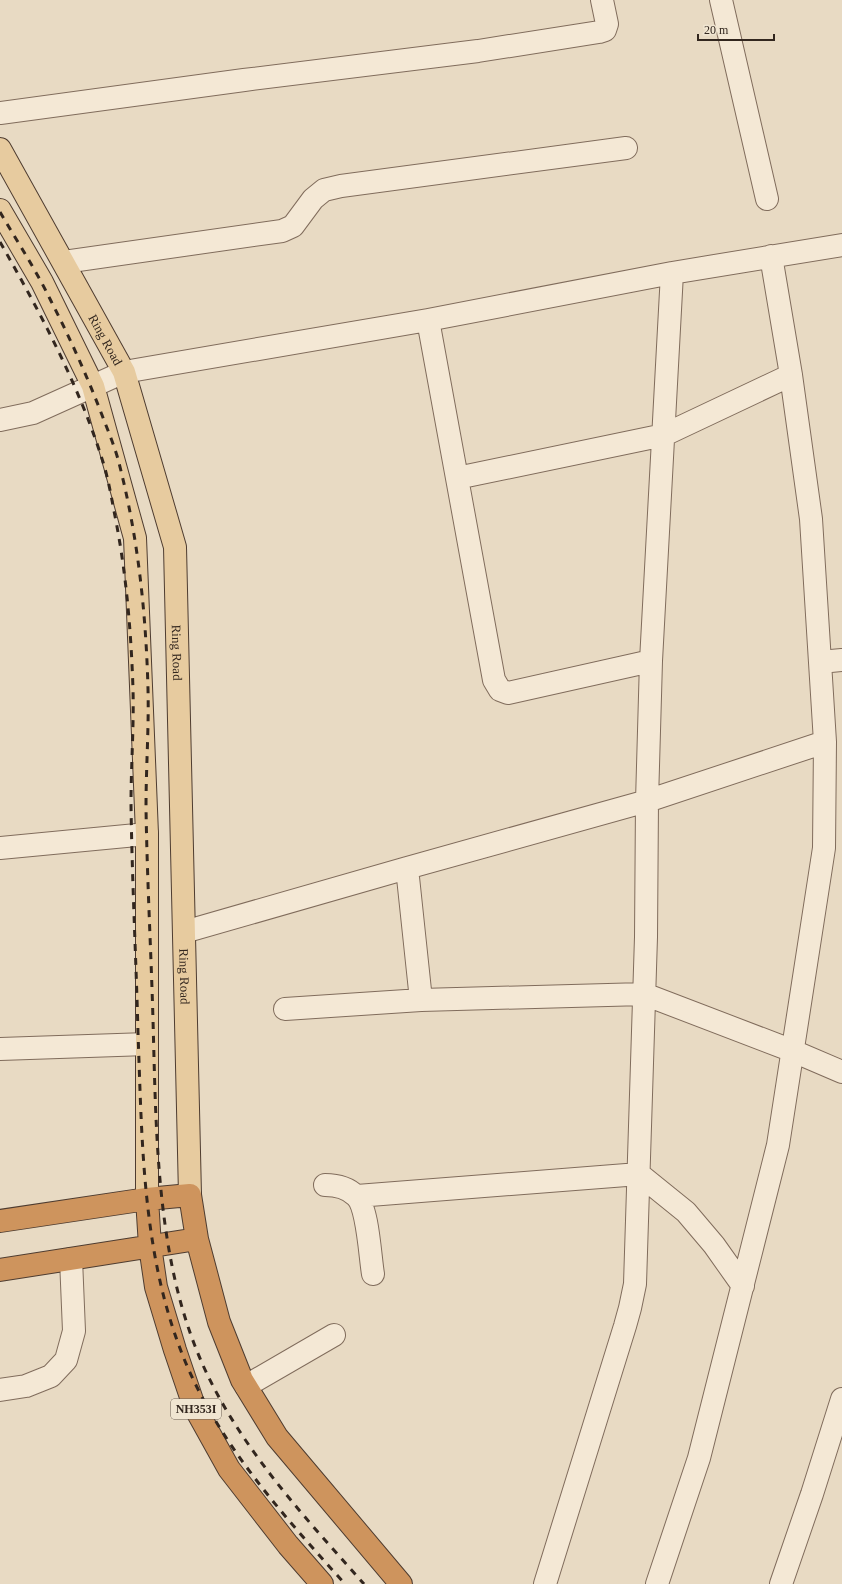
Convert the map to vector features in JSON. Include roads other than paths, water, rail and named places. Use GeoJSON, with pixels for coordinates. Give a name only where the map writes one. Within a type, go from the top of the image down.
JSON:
{"type":"FeatureCollection","features":[{"type":"Feature","properties":{"kind":"highway"},"geometry":{"type":"LineString","coordinates":[[0,1221],[147,1199],[190,1195],[197,1239],[219,1322],[246,1386],[277,1437],[401,1584]]}},
{"type":"Feature","properties":{"kind":"highway","name":"NH353I"},"geometry":{"type":"LineString","coordinates":[[147,1199],[150,1246],[156,1287],[194,1406],[229,1469],[288,1546],[322,1584]]}},
{"type":"Feature","properties":{"kind":"highway"},"geometry":{"type":"LineString","coordinates":[[0,1270],[197,1239]]}},
{"type":"Feature","properties":{"kind":"main road","name":"Ring Road"},"geometry":{"type":"LineString","coordinates":[[0,149],[124,372],[175,547],[190,1195]]}},
{"type":"Feature","properties":{"kind":"main road"},"geometry":{"type":"LineString","coordinates":[[0,210],[42,282],[93,386],[135,538],[146,834],[147,1199]]}},
{"type":"Feature","properties":{"kind":"street"},"geometry":{"type":"LineString","coordinates":[[0,113],[244,80],[478,51],[599,32],[605,30],[607,24],[602,0]]}},
{"type":"Feature","properties":{"kind":"street"},"geometry":{"type":"LineString","coordinates":[[721,0],[768,199]]}},
{"type":"Feature","properties":{"kind":"street"},"geometry":{"type":"LineString","coordinates":[[64,262],[282,232],[293,226],[301,218],[313,199],[324,190],[335,187],[626,148]]}},
{"type":"Feature","properties":{"kind":"street"},"geometry":{"type":"LineString","coordinates":[[0,420],[33,413],[124,372],[428,320],[672,273],[842,245]]}},
{"type":"Feature","properties":{"kind":"street"},"geometry":{"type":"LineString","coordinates":[[657,1584],[699,1458],[778,1145],[824,848],[825,742],[811,520],[791,375],[771,256]]}},
{"type":"Feature","properties":{"kind":"street"},"geometry":{"type":"LineString","coordinates":[[545,1584],[630,1308],[635,1284],[646,937],[647,801],[651,661],[672,273]]}},
{"type":"Feature","properties":{"kind":"street"},"geometry":{"type":"LineString","coordinates":[[428,320],[494,680],[500,690],[508,692],[651,661]]}},
{"type":"Feature","properties":{"kind":"street"},"geometry":{"type":"LineString","coordinates":[[457,478],[664,435],[791,375]]}},
{"type":"Feature","properties":{"kind":"street"},"geometry":{"type":"LineString","coordinates":[[820,662],[842,660]]}},
{"type":"Feature","properties":{"kind":"street"},"geometry":{"type":"LineString","coordinates":[[184,932],[647,801],[825,742]]}},
{"type":"Feature","properties":{"kind":"street"},"geometry":{"type":"LineString","coordinates":[[0,848],[146,834]]}},
{"type":"Feature","properties":{"kind":"street"},"geometry":{"type":"LineString","coordinates":[[407,868],[421,1000]]}},
{"type":"Feature","properties":{"kind":"street"},"geometry":{"type":"LineString","coordinates":[[285,1009],[421,1000],[644,994],[793,1051],[842,1072]]}},
{"type":"Feature","properties":{"kind":"street"},"geometry":{"type":"LineString","coordinates":[[0,1049],[146,1044]]}},
{"type":"Feature","properties":{"kind":"street"},"geometry":{"type":"LineString","coordinates":[[325,1184],[338,1185],[357,1196],[639,1174],[686,1212],[714,1245],[743,1286]]}},
{"type":"Feature","properties":{"kind":"street"},"geometry":{"type":"LineString","coordinates":[[357,1196],[365,1214],[373,1274]]}},
{"type":"Feature","properties":{"kind":"street"},"geometry":{"type":"LineString","coordinates":[[0,1390],[26,1386],[51,1376],[66,1360],[74,1331],[70,1259]]}},
{"type":"Feature","properties":{"kind":"street"},"geometry":{"type":"LineString","coordinates":[[246,1386],[334,1335]]}},
{"type":"Feature","properties":{"kind":"street"},"geometry":{"type":"LineString","coordinates":[[782,1584],[842,1399]]}},
{"type":"Feature","properties":{"kind":"railway"},"geometry":{"type":"LineString","coordinates":[[0,212],[45,289],[72,343],[96,400],[119,463],[126,491],[136,547],[143,604],[148,689],[146,792],[157,1143],[165,1227],[172,1268],[182,1308],[195,1346],[210,1379],[227,1411],[247,1442],[292,1501],[364,1584]]}},
{"type":"Feature","properties":{"kind":"railway"},"geometry":{"type":"LineString","coordinates":[[0,242],[58,349],[93,433],[103,462],[112,499],[122,555],[131,644],[133,689],[131,789],[139,1073],[143,1154],[151,1234],[158,1274],[168,1313],[181,1351],[195,1384],[231,1445],[274,1503],[345,1584]]}}]}
